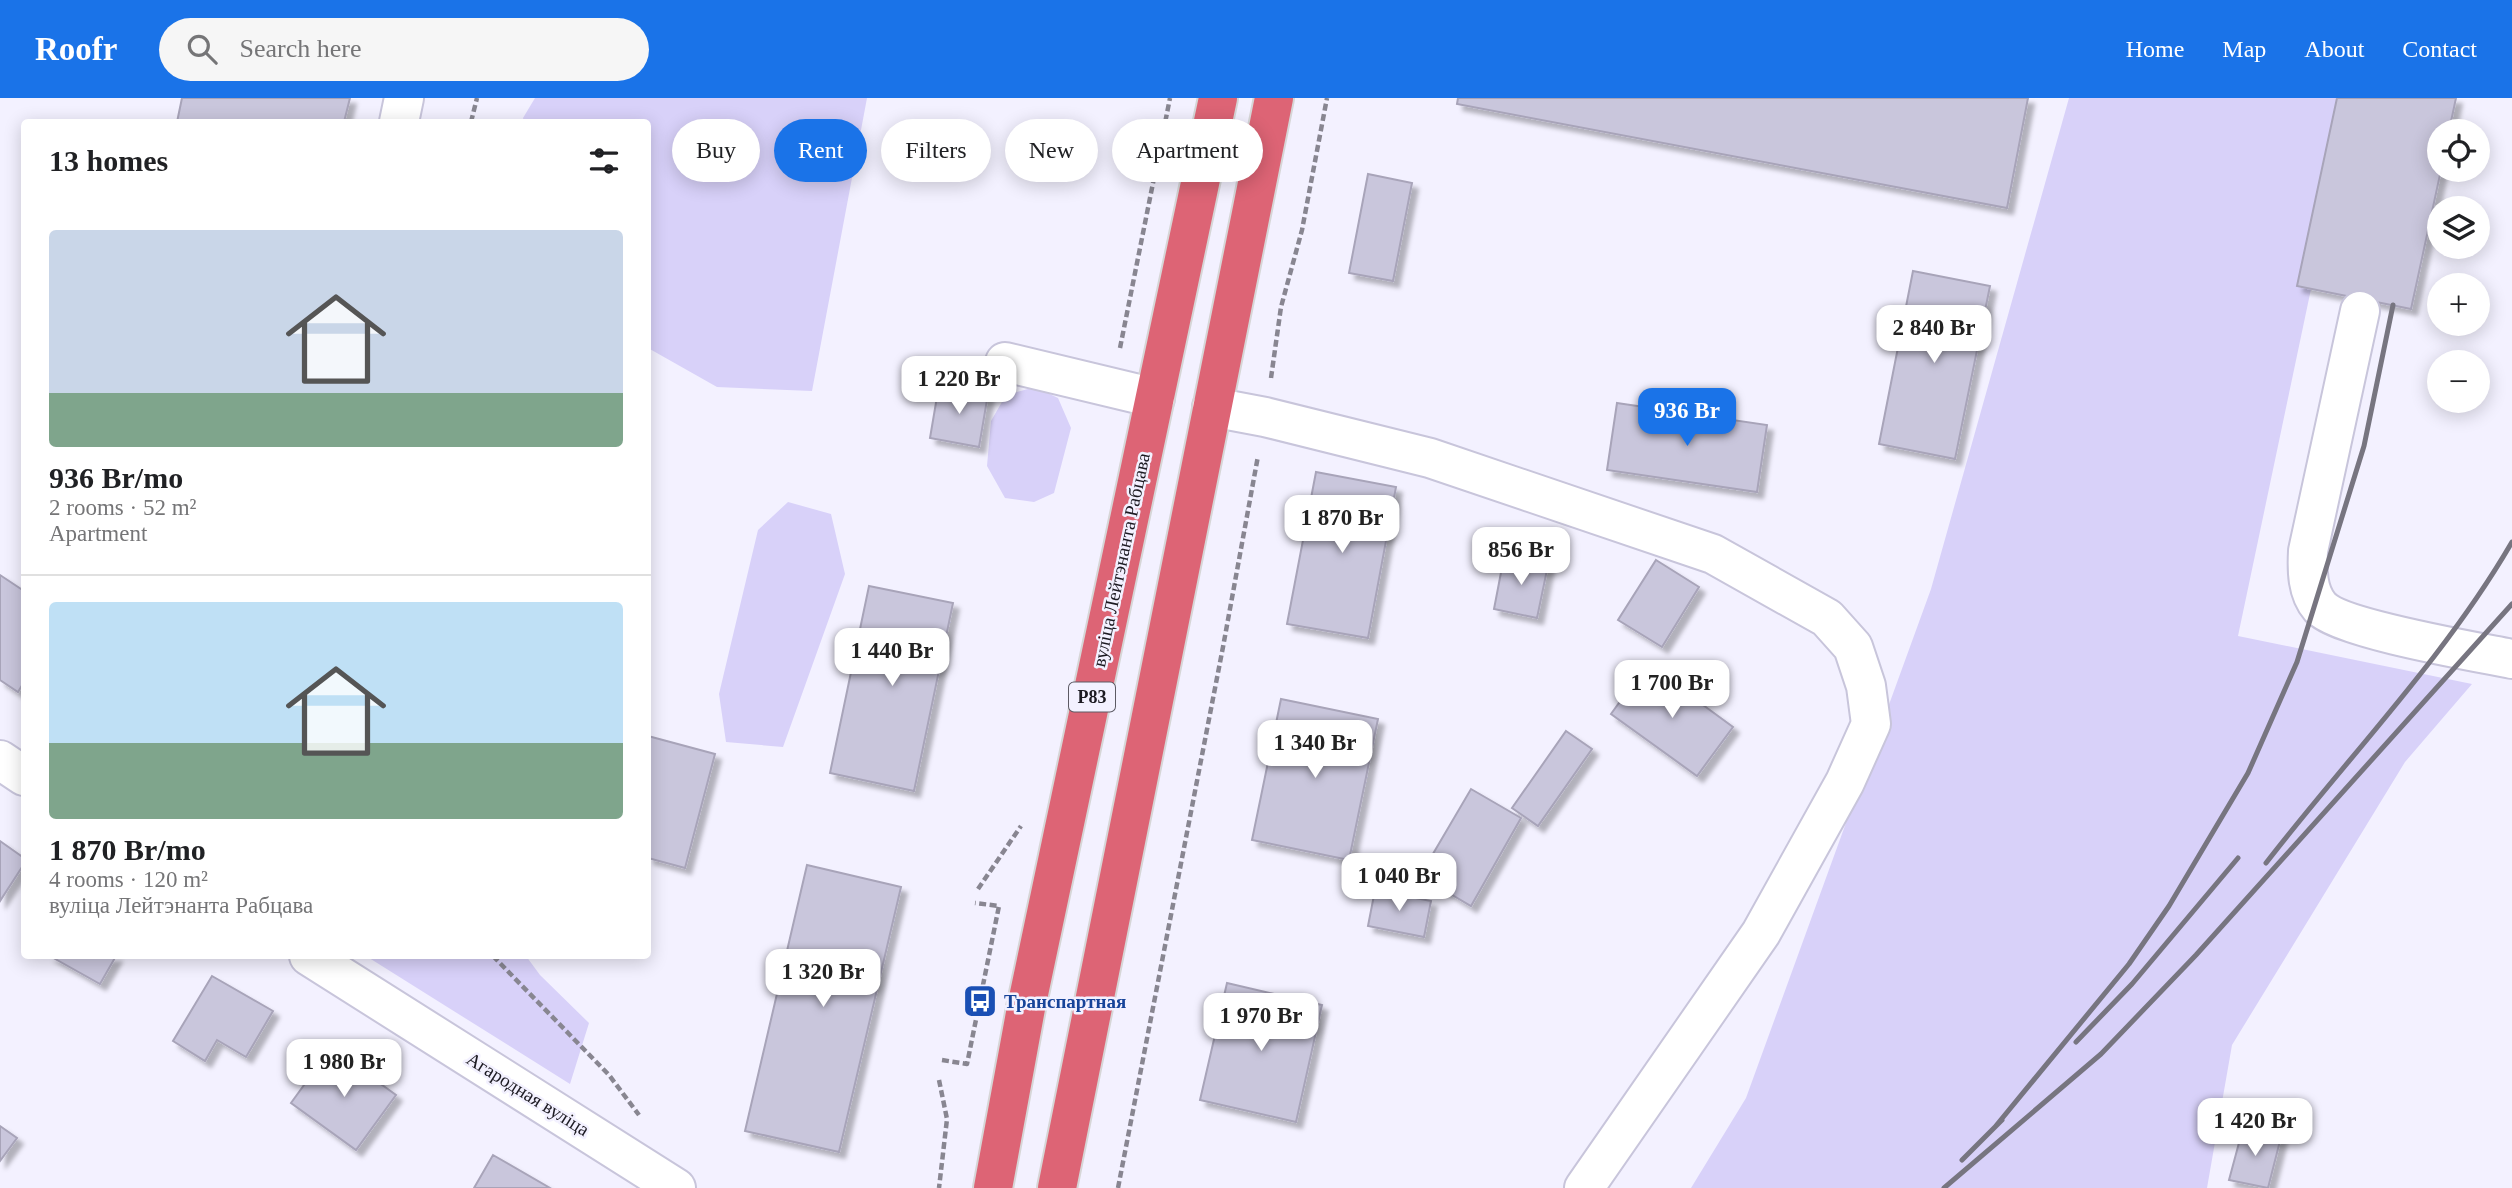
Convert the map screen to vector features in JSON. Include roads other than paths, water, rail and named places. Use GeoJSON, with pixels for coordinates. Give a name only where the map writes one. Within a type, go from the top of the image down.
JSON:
{"type":"FeatureCollection","features":[{"type":"Feature","properties":{"kind":"highway","name":"вуліца Лейтэнанта Рабцава"},"geometry":{"type":"LineString","coordinates":[[993,1188],[1026,1008],[1218,98]]}},
{"type":"Feature","properties":{"kind":"highway"},"geometry":{"type":"LineString","coordinates":[[1058,1188],[1274,98]]}},
{"type":"Feature","properties":{"kind":"street"},"geometry":{"type":"LineString","coordinates":[[400,119],[404,98]]}},
{"type":"Feature","properties":{"kind":"street"},"geometry":{"type":"LineString","coordinates":[[2360,311],[2308,551],[2309,584],[2315,601],[2323,611],[2336,618],[2383,632],[2512,659]]}},
{"type":"Feature","properties":{"kind":"street"},"geometry":{"type":"LineString","coordinates":[[1005,362],[1155,398]]}},
{"type":"Feature","properties":{"kind":"street"},"geometry":{"type":"LineString","coordinates":[[1212,407],[1265,417],[1430,458],[1713,555],[1827,618],[1853,648],[1867,686],[1871,724],[1845,782],[1761,933],[1584,1188]]}},
{"type":"Feature","properties":{"kind":"street"},"geometry":{"type":"LineString","coordinates":[[0,760],[21,774]]}},
{"type":"Feature","properties":{"kind":"street","name":"Агародная вуліца"},"geometry":{"type":"LineString","coordinates":[[314,959],[676,1188]]}},
{"type":"Feature","properties":{"kind":"railway"},"geometry":{"type":"LineString","coordinates":[[1995,1127],[2129,964],[2169,906],[2248,773],[2297,662],[2364,446],[2393,305]]}},
{"type":"Feature","properties":{"kind":"railway"},"geometry":{"type":"LineString","coordinates":[[2266,863],[2426,667],[2485,585],[2512,542]]}},
{"type":"Feature","properties":{"kind":"railway"},"geometry":{"type":"LineString","coordinates":[[1944,1188],[2101,1054],[2196,955],[2512,604]]}},
{"type":"Feature","properties":{"kind":"railway"},"geometry":{"type":"LineString","coordinates":[[2076,1042],[2132,984],[2238,858]]}},
{"type":"Feature","properties":{"kind":"railway"},"geometry":{"type":"LineString","coordinates":[[1962,1160],[2002,1120]]}},
{"type":"Feature","properties":{"kind":"place","name":"Транспартная"},"geometry":{"type":"Point","coordinates":[980,1001]}}]}
